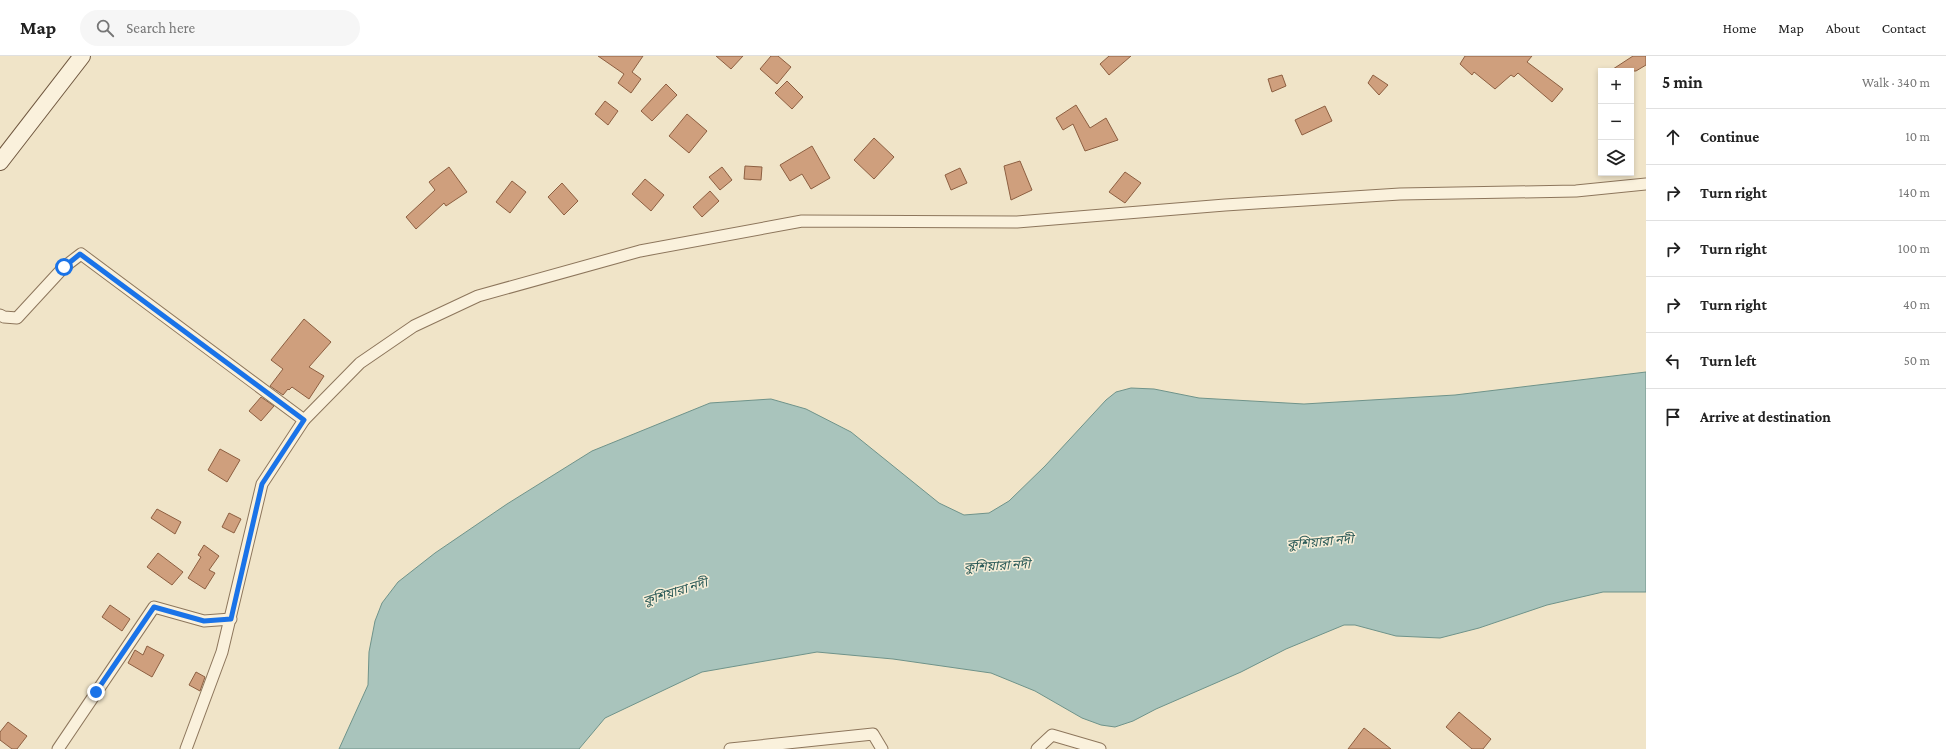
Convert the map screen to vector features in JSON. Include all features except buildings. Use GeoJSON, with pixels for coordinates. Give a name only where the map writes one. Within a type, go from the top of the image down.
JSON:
{"type":"FeatureCollection","features":[{"type":"Feature","properties":{"kind":"main road"},"geometry":{"type":"LineString","coordinates":[[0,162],[82,56]]}},
{"type":"Feature","properties":{"kind":"street"},"geometry":{"type":"LineString","coordinates":[[186,749],[222,652],[262,484],[304,420],[360,363],[414,326],[478,296],[640,252],[802,221],[1017,222],[1225,205],[1400,194],[1576,191],[1646,184]]}},
{"type":"Feature","properties":{"kind":"street"},"geometry":{"type":"LineString","coordinates":[[0,315],[4,317],[17,318],[64,267],[80,254],[304,420]]}},
{"type":"Feature","properties":{"kind":"street"},"geometry":{"type":"LineString","coordinates":[[58,749],[154,607],[204,621],[231,619]]}},
{"type":"Feature","properties":{"kind":"street"},"geometry":{"type":"LineString","coordinates":[[730,749],[873,734],[882,749]]}},
{"type":"Feature","properties":{"kind":"street"},"geometry":{"type":"LineString","coordinates":[[1037,749],[1052,735],[1100,749]]}},
{"type":"Feature","properties":{"kind":"water","name":"কুশিয়ারা নদী"},"geometry":{"type":"Polygon","coordinates":[[[1646,372],[1646,592],[1603,592],[1547,605],[1479,628],[1440,638],[1396,636],[1355,625],[1344,625],[1286,649],[1241,672],[1156,709],[1133,721],[1115,727],[1101,725],[1082,718],[1035,691],[991,673],[893,659],[817,652],[702,672],[605,718],[579,749],[339,749],[368,685],[369,652],[375,621],[382,603],[398,582],[435,553],[507,504],[592,451],[710,403],[771,399],[806,409],[851,432],[939,503],[964,515],[989,513],[1009,501],[1045,466],[1106,400],[1116,392],[1131,388],[1154,389],[1199,398],[1304,404],[1455,395],[1646,372]]]}},
{"type":"Feature","properties":{"kind":"route"},"geometry":{"type":"LineString","coordinates":[[64,267],[80,254],[304,420],[262,484],[231,619],[204,621],[154,607],[96,692]]}}]}
